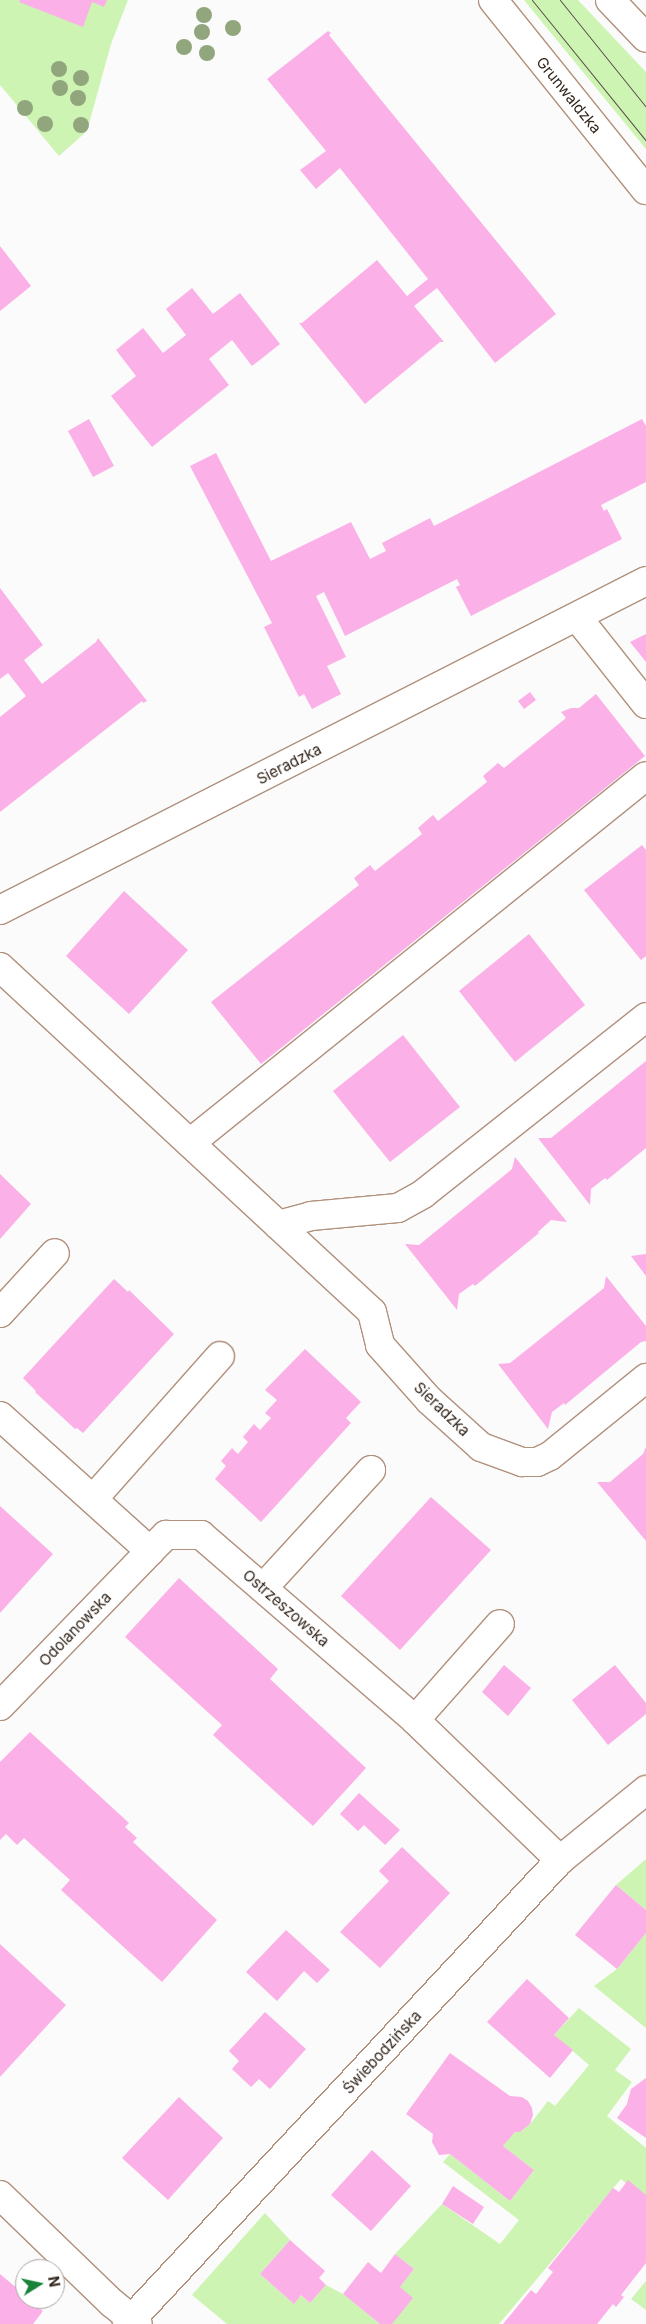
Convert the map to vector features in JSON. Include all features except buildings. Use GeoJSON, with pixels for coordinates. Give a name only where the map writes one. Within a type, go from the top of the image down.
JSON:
{"type":"FeatureCollection","features":[{"type":"Feature","properties":{"kind":"street","name":"Grunwaldzka"},"geometry":{"type":"LineString","coordinates":[[493,0],[646,190]]}},
{"type":"Feature","properties":{"kind":"street"},"geometry":{"type":"LineString","coordinates":[[610,0],[646,38]]}},
{"type":"Feature","properties":{"kind":"street","name":"Sieradzka"},"geometry":{"type":"LineString","coordinates":[[0,910],[646,581]]}},
{"type":"Feature","properties":{"kind":"street"},"geometry":{"type":"LineString","coordinates":[[577,617],[646,704]]}},
{"type":"Feature","properties":{"kind":"street"},"geometry":{"type":"LineString","coordinates":[[190,1143],[646,776]]}},
{"type":"Feature","properties":{"kind":"street","name":"Sieradzka"},"geometry":{"type":"LineString","coordinates":[[0,967],[372,1312],[380,1345],[429,1400],[481,1447],[522,1462],[537,1462],[550,1456],[646,1378]]}},
{"type":"Feature","properties":{"kind":"street"},"geometry":{"type":"LineString","coordinates":[[278,1225],[311,1216],[398,1208],[423,1194],[646,1017]]}},
{"type":"Feature","properties":{"kind":"street"},"geometry":{"type":"LineString","coordinates":[[0,1313],[55,1254]]}},
{"type":"Feature","properties":{"kind":"street"},"geometry":{"type":"LineString","coordinates":[[93,1499],[220,1356]]}},
{"type":"Feature","properties":{"kind":"street"},"geometry":{"type":"LineString","coordinates":[[0,1416],[150,1551]]}},
{"type":"Feature","properties":{"kind":"street"},"geometry":{"type":"LineString","coordinates":[[263,1588],[371,1470]]}},
{"type":"Feature","properties":{"kind":"street","name":"Ostrzeszowska"},"geometry":{"type":"LineString","coordinates":[[150,1551],[166,1535],[201,1534],[414,1720],[560,1860]]}},
{"type":"Feature","properties":{"kind":"street","name":"Odolanowska"},"geometry":{"type":"LineString","coordinates":[[0,1706],[150,1551]]}},
{"type":"Feature","properties":{"kind":"street"},"geometry":{"type":"LineString","coordinates":[[414,1720],[500,1624]]}},
{"type":"Feature","properties":{"kind":"street","name":"Świebodzińska"},"geometry":{"type":"LineString","coordinates":[[132,2322],[560,1860],[646,1790]]}},
{"type":"Feature","properties":{"kind":"street"},"geometry":{"type":"LineString","coordinates":[[0,2195],[132,2322]]}},
{"type":"Feature","properties":{"kind":"green space"},"geometry":{"type":"Polygon","coordinates":[[[0,0],[128,0],[111,44],[87,131],[59,156],[0,85],[0,0]]]}},
{"type":"Feature","properties":{"kind":"green space"},"geometry":{"type":"Polygon","coordinates":[[[524,0],[578,0],[646,72],[646,149],[524,0]]]}},
{"type":"Feature","properties":{"kind":"green space"},"geometry":{"type":"Polygon","coordinates":[[[646,1859],[646,1910],[616,1885],[646,1859]]]}},
{"type":"Feature","properties":{"kind":"green space"},"geometry":{"type":"Polygon","coordinates":[[[646,1933],[646,2028],[594,1986],[617,1969],[646,1933]]]}},
{"type":"Feature","properties":{"kind":"green space"},"geometry":{"type":"Polygon","coordinates":[[[579,2008],[631,2049],[615,2070],[632,2082],[607,2116],[646,2148],[646,2201],[621,2179],[499,2324],[392,2324],[400,2287],[414,2269],[395,2254],[442,2204],[500,2244],[519,2220],[443,2162],[450,2154],[510,2201],[534,2170],[503,2146],[515,2132],[520,2132],[530,2124],[548,2101],[555,2106],[589,2065],[554,2035],[579,2008]]]}},
{"type":"Feature","properties":{"kind":"green space"},"geometry":{"type":"Polygon","coordinates":[[[265,2213],[290,2240],[260,2274],[293,2303],[301,2295],[310,2303],[326,2285],[343,2294],[380,2324],[227,2324],[192,2295],[265,2213]]]}},
{"type":"Feature","properties":{"kind":"green space"},"geometry":{"type":"Polygon","coordinates":[[[646,2281],[646,2310],[631,2299],[646,2281]]]}},
{"type":"Feature","properties":{"kind":"tram line"},"geometry":{"type":"LineString","coordinates":[[532,0],[646,141]]}},
{"type":"Feature","properties":{"kind":"tram line"},"geometry":{"type":"LineString","coordinates":[[560,0],[646,107]]}}]}
